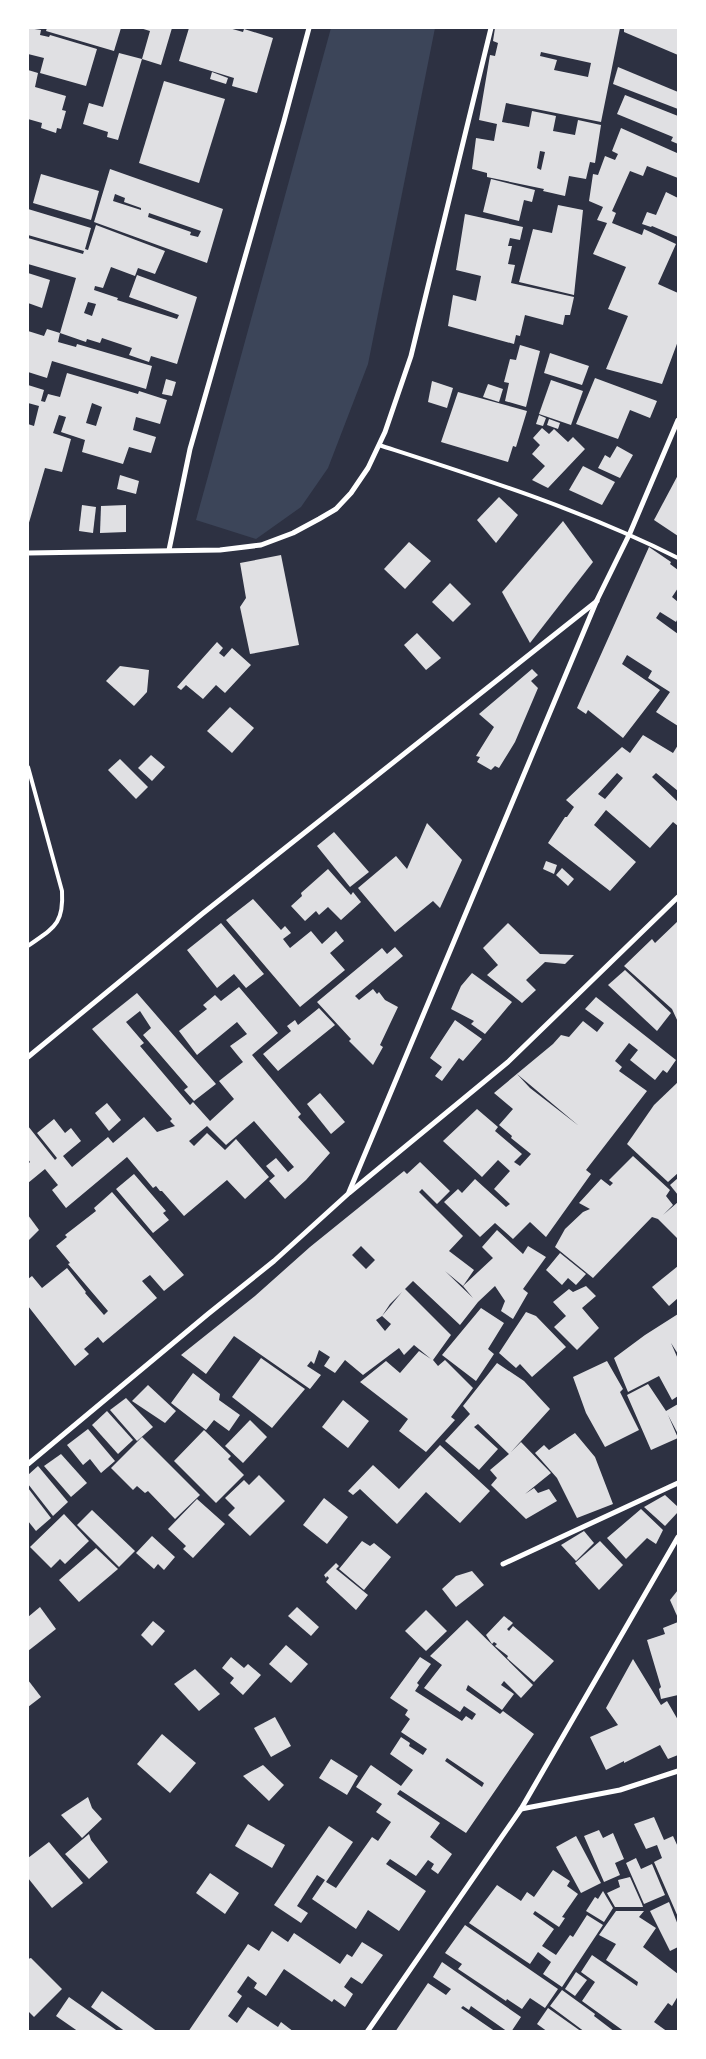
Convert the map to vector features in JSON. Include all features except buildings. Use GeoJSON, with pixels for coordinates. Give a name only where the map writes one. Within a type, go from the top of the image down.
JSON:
{"type":"FeatureCollection","features":[{"type":"Feature","properties":{"kind":"street"},"geometry":{"type":"LineString","coordinates":[[169,550],[190,449],[309,28]]}},
{"type":"Feature","properties":{"kind":"street"},"geometry":{"type":"LineString","coordinates":[[28,553],[220,550],[261,545],[293,533],[336,508],[351,493],[368,468],[379,445],[411,356],[491,28]]}},
{"type":"Feature","properties":{"kind":"street"},"geometry":{"type":"LineString","coordinates":[[348,1193],[597,600],[630,534],[678,420]]}},
{"type":"Feature","properties":{"kind":"street"},"geometry":{"type":"LineString","coordinates":[[28,1057],[202,914],[597,600]]}},
{"type":"Feature","properties":{"kind":"street"},"geometry":{"type":"LineString","coordinates":[[28,1464],[274,1261],[348,1193],[508,1062],[678,897]]}},
{"type":"Feature","properties":{"kind":"street"},"geometry":{"type":"LineString","coordinates":[[503,1564],[678,1482]]}},
{"type":"Feature","properties":{"kind":"street"},"geometry":{"type":"LineString","coordinates":[[366,2032],[521,1809],[678,1537]]}},
{"type":"Feature","properties":{"kind":"street"},"geometry":{"type":"LineString","coordinates":[[521,1809],[620,1790],[678,1771]]}},
{"type":"Feature","properties":{"kind":"lane"},"geometry":{"type":"LineString","coordinates":[[379,445],[492,481],[630,534],[678,558]]}},
{"type":"Feature","properties":{"kind":"lane"},"geometry":{"type":"LineString","coordinates":[[28,767],[62,891],[63,909],[56,926],[28,946]]}},
{"type":"Feature","properties":{"kind":"shaded area"},"geometry":{"type":"Polygon","coordinates":[[[331,28],[435,28],[368,364],[328,468],[301,507],[256,539],[196,520],[331,28]]]}}]}
